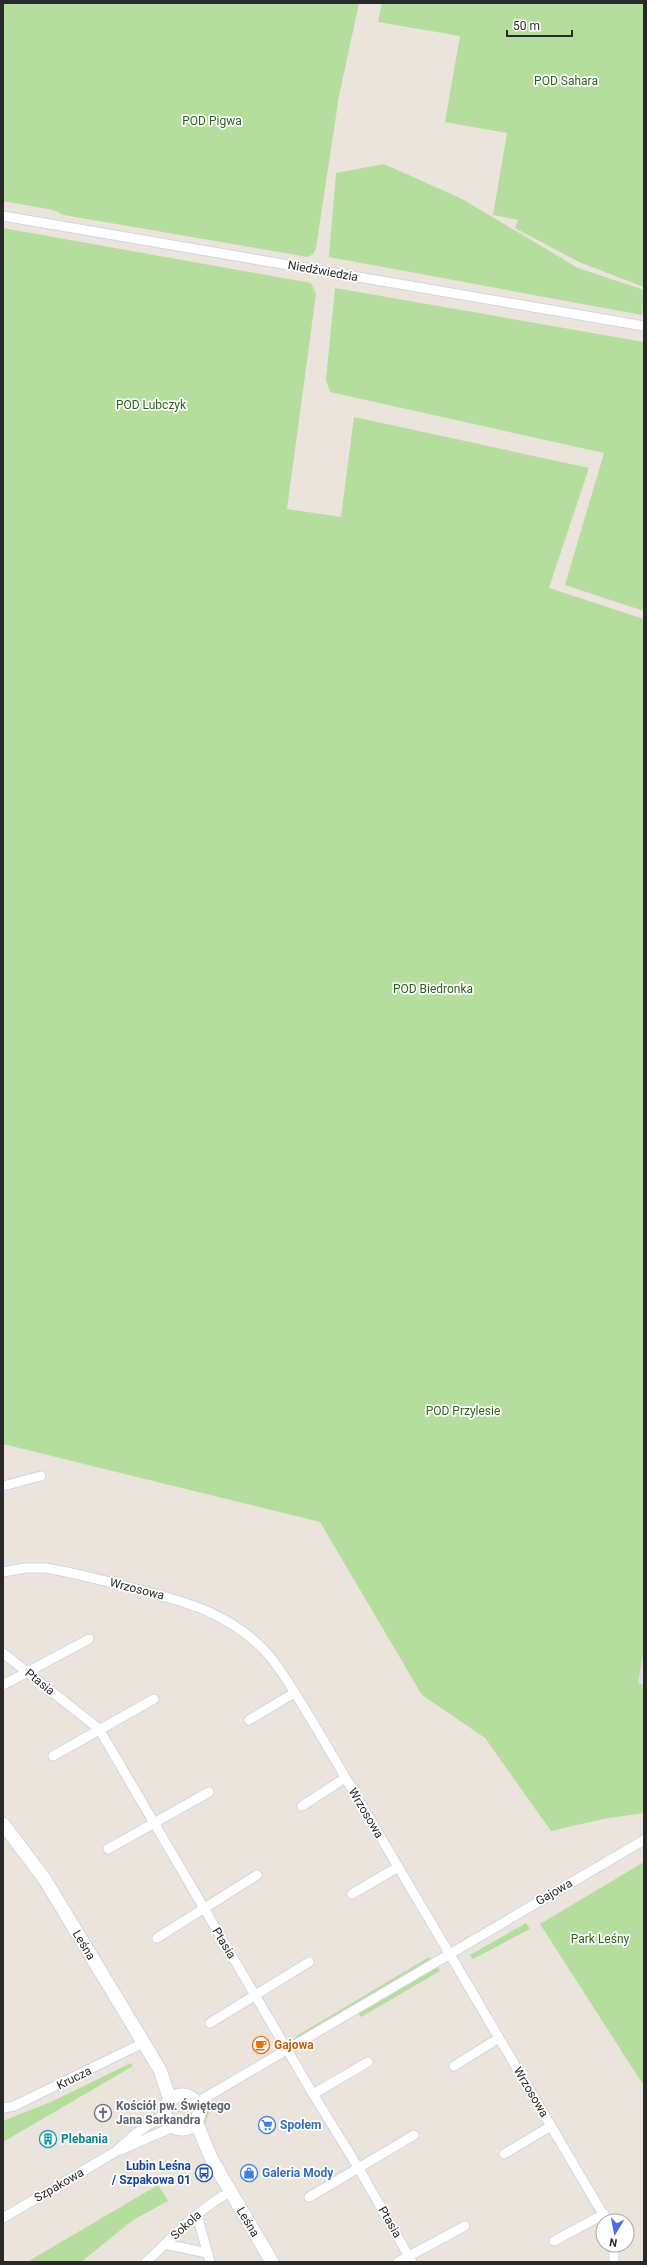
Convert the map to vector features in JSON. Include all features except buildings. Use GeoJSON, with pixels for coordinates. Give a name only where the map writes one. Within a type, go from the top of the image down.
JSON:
{"type":"FeatureCollection","features":[{"type":"Feature","properties":{"kind":"street","name":"Niedźwiedzia"},"geometry":{"type":"LineString","coordinates":[[3,216],[644,326]]}},
{"type":"Feature","properties":{"kind":"street"},"geometry":{"type":"LineString","coordinates":[[3,1486],[41,1476]]}},
{"type":"Feature","properties":{"kind":"street","name":"Wrzosowa"},"geometry":{"type":"LineString","coordinates":[[3,1572],[35,1567],[61,1570],[188,1602],[225,1619],[258,1644],[282,1672],[602,2213]]}},
{"type":"Feature","properties":{"kind":"street"},"geometry":{"type":"LineString","coordinates":[[3,1685],[26,1671],[89,1639]]}},
{"type":"Feature","properties":{"kind":"street","name":"Ptasia"},"geometry":{"type":"LineString","coordinates":[[3,1653],[99,1729],[203,1909],[358,2167],[410,2258]]}},
{"type":"Feature","properties":{"kind":"street"},"geometry":{"type":"LineString","coordinates":[[249,1720],[294,1693]]}},
{"type":"Feature","properties":{"kind":"street"},"geometry":{"type":"LineString","coordinates":[[53,1756],[154,1699]]}},
{"type":"Feature","properties":{"kind":"street"},"geometry":{"type":"LineString","coordinates":[[302,1806],[345,1778]]}},
{"type":"Feature","properties":{"kind":"street"},"geometry":{"type":"LineString","coordinates":[[108,1849],[209,1792]]}},
{"type":"Feature","properties":{"kind":"street","name":"Leśna"},"geometry":{"type":"LineString","coordinates":[[3,1824],[44,1878],[160,2070],[172,2080],[176,2098]]}},
{"type":"Feature","properties":{"kind":"street","name":"Gajowa"},"geometry":{"type":"LineString","coordinates":[[196,2103],[644,1840]]}},
{"type":"Feature","properties":{"kind":"street"},"geometry":{"type":"LineString","coordinates":[[352,1894],[398,1867]]}},
{"type":"Feature","properties":{"kind":"street"},"geometry":{"type":"LineString","coordinates":[[157,1938],[257,1875]]}},
{"type":"Feature","properties":{"kind":"street"},"geometry":{"type":"LineString","coordinates":[[210,2023],[309,1962]]}},
{"type":"Feature","properties":{"kind":"street"},"geometry":{"type":"LineString","coordinates":[[454,2066],[499,2038]]}},
{"type":"Feature","properties":{"kind":"street","name":"Krucza"},"geometry":{"type":"LineString","coordinates":[[3,2108],[21,2103],[143,2043]]}},
{"type":"Feature","properties":{"kind":"street"},"geometry":{"type":"LineString","coordinates":[[313,2094],[368,2062]]}},
{"type":"Feature","properties":{"kind":"street"},"geometry":{"type":"LineString","coordinates":[[187,2096],[196,2103],[199,2112],[185,2126],[169,2124],[165,2114],[176,2098],[187,2096]]}},
{"type":"Feature","properties":{"kind":"street","name":"Szpakowa"},"geometry":{"type":"LineString","coordinates":[[115,2152],[135,2134],[165,2114]]}},
{"type":"Feature","properties":{"kind":"street","name":"Leśna"},"geometry":{"type":"LineString","coordinates":[[185,2126],[212,2160],[272,2262]]}},
{"type":"Feature","properties":{"kind":"street","name":"Szpakowa"},"geometry":{"type":"LineString","coordinates":[[3,2218],[115,2152],[185,2126]]}},
{"type":"Feature","properties":{"kind":"street"},"geometry":{"type":"LineString","coordinates":[[504,2154],[551,2126]]}},
{"type":"Feature","properties":{"kind":"street"},"geometry":{"type":"LineString","coordinates":[[309,2197],[414,2135]]}},
{"type":"Feature","properties":{"kind":"street","name":"Sokola"},"geometry":{"type":"LineString","coordinates":[[146,2262],[196,2215],[215,2200],[230,2192]]}},
{"type":"Feature","properties":{"kind":"street"},"geometry":{"type":"LineString","coordinates":[[196,2215],[209,2258]]}},
{"type":"Feature","properties":{"kind":"street"},"geometry":{"type":"LineString","coordinates":[[554,2241],[595,2223]]}},
{"type":"Feature","properties":{"kind":"street"},"geometry":{"type":"LineString","coordinates":[[398,2262],[410,2258],[465,2226]]}},
{"type":"Feature","properties":{"kind":"street"},"geometry":{"type":"LineString","coordinates":[[165,2244],[209,2258]]}},
{"type":"Feature","properties":{"kind":"shaded area"},"geometry":{"type":"Polygon","coordinates":[[[644,1647],[644,1685],[638,1684],[644,1647]]]}},
{"type":"Feature","properties":{"kind":"green space","name":"POD Pigwa"},"geometry":{"type":"Polygon","coordinates":[[[3,3],[359,3],[339,96],[316,248],[313,254],[308,257],[64,215],[53,210],[3,201],[3,3]]]}},
{"type":"Feature","properties":{"kind":"green space","name":"POD Sahara"},"geometry":{"type":"Polygon","coordinates":[[[382,3],[644,3],[644,287],[579,262],[515,228],[518,220],[493,215],[507,133],[445,122],[460,36],[378,22],[382,3]]]}},
{"type":"Feature","properties":{"kind":"green space"},"geometry":{"type":"Polygon","coordinates":[[[384,164],[462,199],[578,268],[644,290],[642,315],[329,257],[336,173],[384,164]]]}},
{"type":"Feature","properties":{"kind":"green space"},"geometry":{"type":"Polygon","coordinates":[[[3,228],[311,283],[316,294],[287,509],[341,517],[354,417],[589,468],[549,588],[644,619],[644,1647],[638,1683],[644,1685],[644,1813],[603,1819],[551,1831],[485,1738],[422,1695],[320,1522],[3,1444],[3,228]]]}},
{"type":"Feature","properties":{"kind":"green space"},"geometry":{"type":"Polygon","coordinates":[[[335,288],[644,342],[644,611],[565,585],[604,453],[330,392],[326,380],[335,288]]]}},
{"type":"Feature","properties":{"kind":"green space","name":"Park Leśny"},"geometry":{"type":"Polygon","coordinates":[[[644,1862],[644,2086],[540,1924],[644,1862]]]}},
{"type":"Feature","properties":{"kind":"green space"},"geometry":{"type":"Polygon","coordinates":[[[526,1923],[530,1929],[473,1959],[470,1955],[526,1923]]]}},
{"type":"Feature","properties":{"kind":"green space"},"geometry":{"type":"Polygon","coordinates":[[[429,1957],[431,1959],[297,2039],[295,2037],[429,1957]]]}},
{"type":"Feature","properties":{"kind":"green space"},"geometry":{"type":"Polygon","coordinates":[[[438,1967],[440,1971],[361,2017],[358,2013],[438,1967]]]}},
{"type":"Feature","properties":{"kind":"green space"},"geometry":{"type":"Polygon","coordinates":[[[131,2063],[133,2066],[3,2142],[3,2121],[53,2101],[131,2063]]]}},
{"type":"Feature","properties":{"kind":"green space"},"geometry":{"type":"Polygon","coordinates":[[[208,2102],[211,2106],[203,2130],[202,2110],[208,2102]]]}},
{"type":"Feature","properties":{"kind":"green space"},"geometry":{"type":"Polygon","coordinates":[[[158,2185],[168,2201],[133,2220],[81,2262],[27,2262],[158,2185]]]}},
{"type":"Feature","properties":{"kind":"place","name":"Gajowa"},"geometry":{"type":"Point","coordinates":[261,2045]}},
{"type":"Feature","properties":{"kind":"place","name":"Kościół pw. Świętego Jana Sarkandra"},"geometry":{"type":"Point","coordinates":[103,2113]}},
{"type":"Feature","properties":{"kind":"place","name":"Społem"},"geometry":{"type":"Point","coordinates":[267,2125]}},
{"type":"Feature","properties":{"kind":"place","name":"Plebania"},"geometry":{"type":"Point","coordinates":[48,2139]}},
{"type":"Feature","properties":{"kind":"place","name":"Lubin Leśna / Szpakowa 01"},"geometry":{"type":"Point","coordinates":[204,2173]}},
{"type":"Feature","properties":{"kind":"place","name":"Galeria Mody"},"geometry":{"type":"Point","coordinates":[249,2173]}},
{"type":"Feature","properties":{"kind":"park label","name":"POD Lubczyk"},"geometry":{"type":"Point","coordinates":[151,405]}},
{"type":"Feature","properties":{"kind":"park label","name":"POD Biedronka"},"geometry":{"type":"Point","coordinates":[433,989]}},
{"type":"Feature","properties":{"kind":"park label","name":"POD Przylesie"},"geometry":{"type":"Point","coordinates":[463,1411]}}]}
